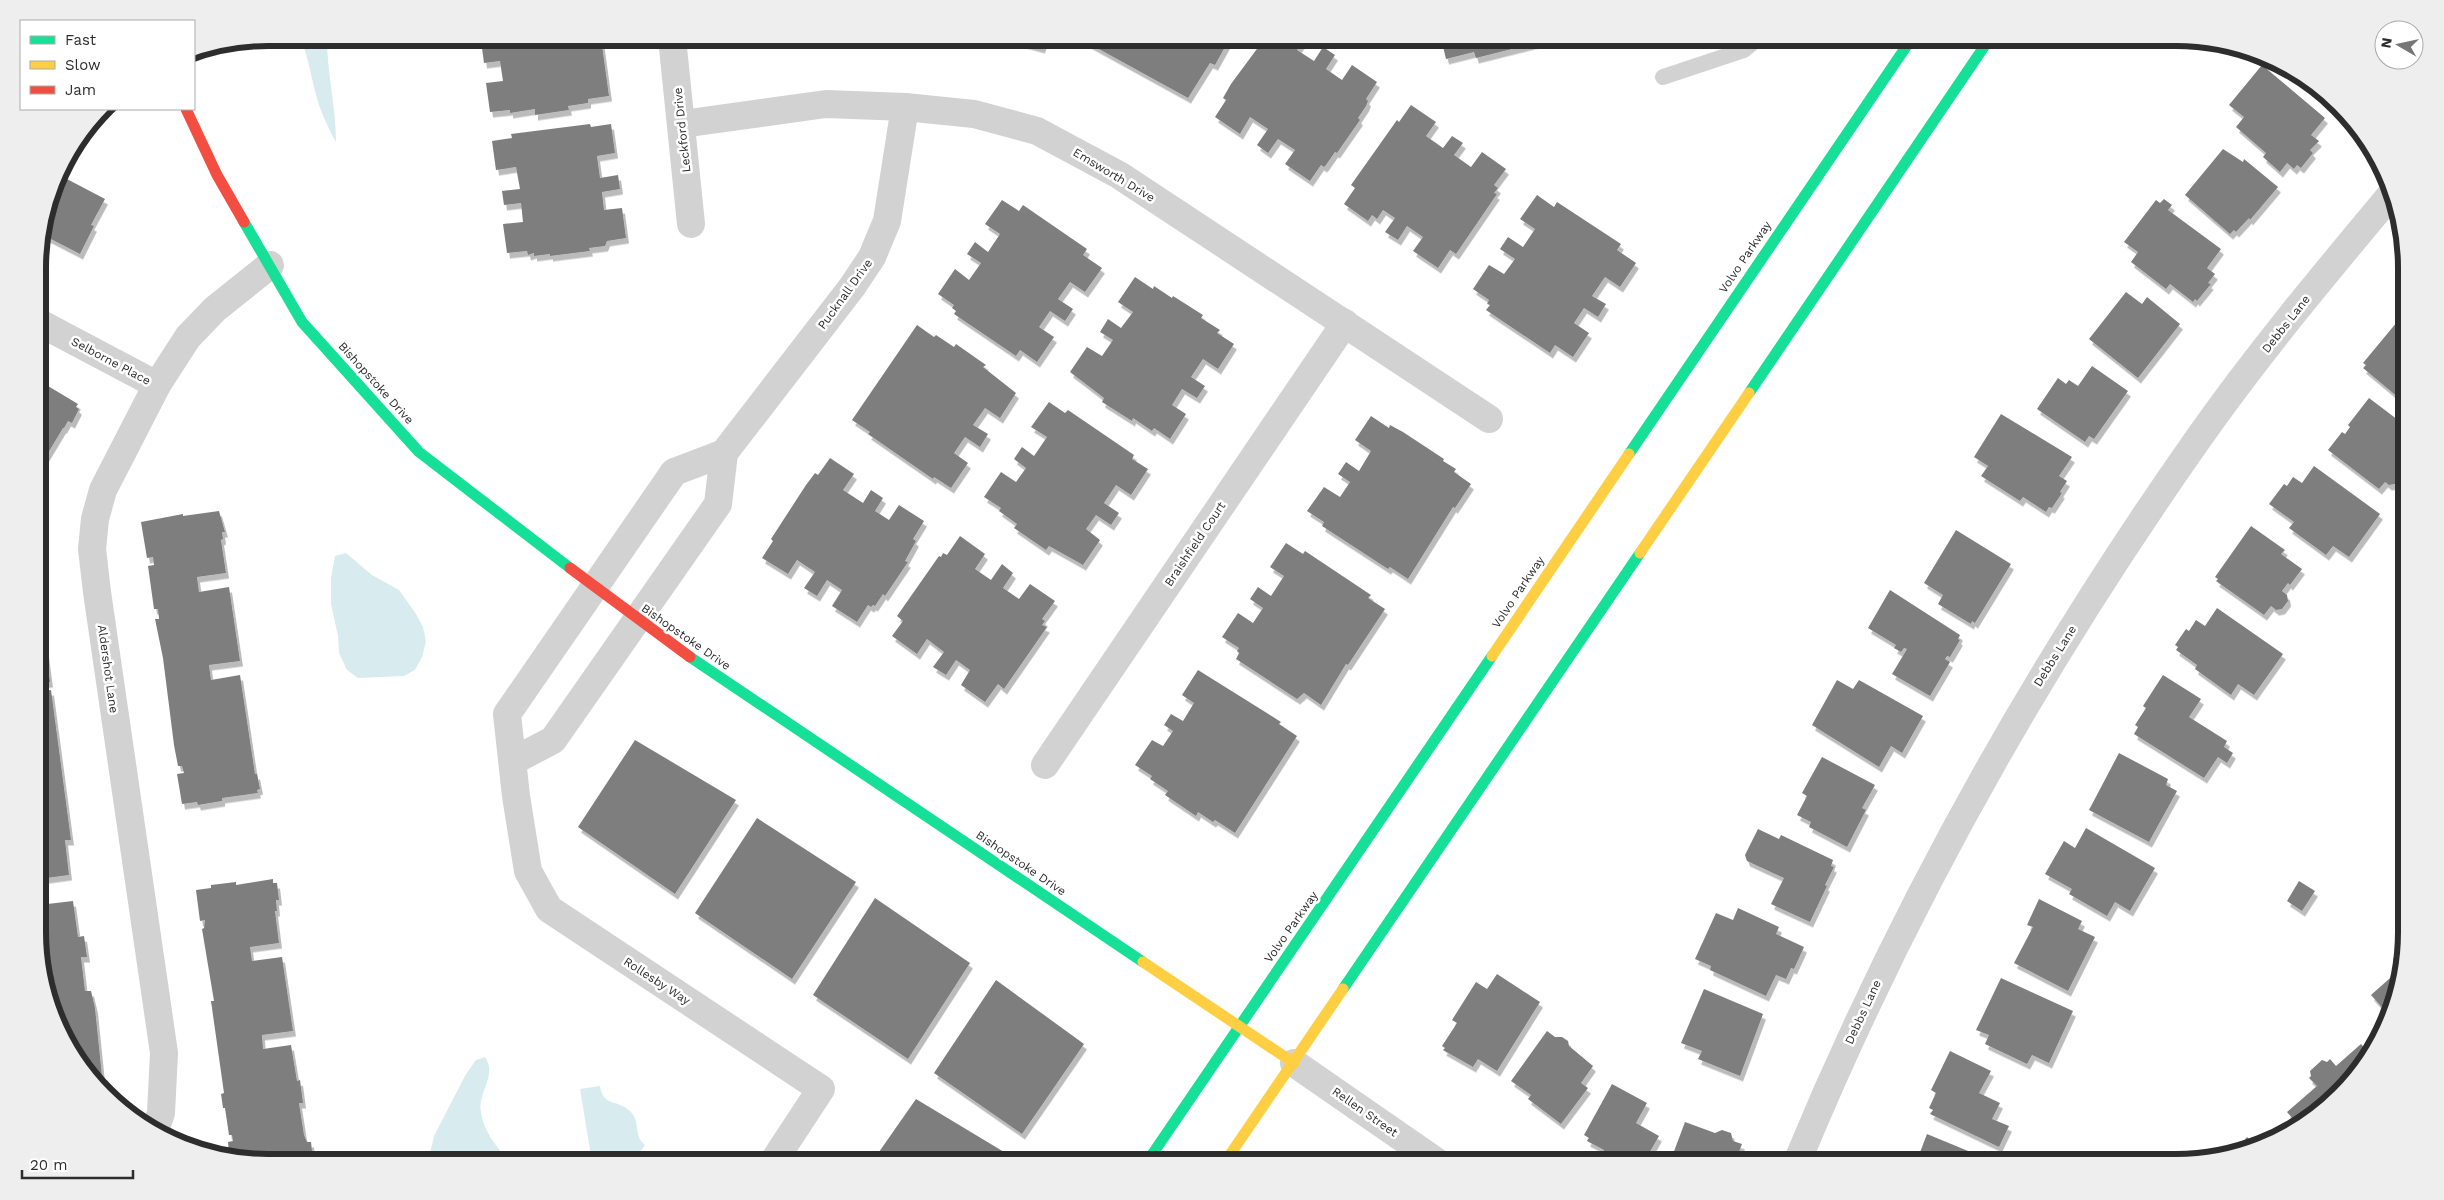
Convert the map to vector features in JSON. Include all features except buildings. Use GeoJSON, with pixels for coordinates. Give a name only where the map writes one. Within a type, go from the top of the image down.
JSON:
{"type":"FeatureCollection","features":[{"type":"Feature","properties":{"kind":"main road","name":"Volvo Parkway"},"geometry":{"type":"LineString","coordinates":[[1152,1154],[1907,46]]}},
{"type":"Feature","properties":{"kind":"main road"},"geometry":{"type":"LineString","coordinates":[[1231,1154],[1985,46]]}},
{"type":"Feature","properties":{"kind":"main road","name":"Bishopstoke Drive"},"geometry":{"type":"LineString","coordinates":[[186,110],[217,175],[302,322],[419,452],[637,620],[1294,1063]]}},
{"type":"Feature","properties":{"kind":"street","name":"Leckford Drive"},"geometry":{"type":"LineString","coordinates":[[673,46],[691,224]]}},
{"type":"Feature","properties":{"kind":"street","name":"Emsworth Drive"},"geometry":{"type":"LineString","coordinates":[[682,124],[826,104],[905,107],[974,114],[1037,131],[1119,175],[1489,419]]}},
{"type":"Feature","properties":{"kind":"street","name":"Pucknall Drive"},"geometry":{"type":"LineString","coordinates":[[724,453],[852,287],[872,257],[887,221],[905,107]]}},
{"type":"Feature","properties":{"kind":"street","name":"Debbs Lane"},"geometry":{"type":"LineString","coordinates":[[1801,1154],[1833,1077],[1902,929],[2007,735],[2102,580],[2200,437],[2298,307],[2387,200]]}},
{"type":"Feature","properties":{"kind":"street","name":"Aldershot Lane"},"geometry":{"type":"LineString","coordinates":[[158,1124],[161,1113],[164,1053],[92,549],[94,518],[103,490],[158,385],[188,337],[214,309],[270,265]]}},
{"type":"Feature","properties":{"kind":"street","name":"Braishfield Court"},"geometry":{"type":"LineString","coordinates":[[1045,765],[1344,323]]}},
{"type":"Feature","properties":{"kind":"street","name":"Selborne Place"},"geometry":{"type":"LineString","coordinates":[[46,326],[158,385]]}},
{"type":"Feature","properties":{"kind":"street"},"geometry":{"type":"LineString","coordinates":[[513,761],[553,740],[718,504],[724,453],[674,472],[594,588]]}},
{"type":"Feature","properties":{"kind":"street","name":"Rollesby Way"},"geometry":{"type":"LineString","coordinates":[[594,588],[507,714],[516,796],[528,871],[548,909],[821,1089],[778,1154]]}},
{"type":"Feature","properties":{"kind":"street","name":"Rellen Street"},"geometry":{"type":"LineString","coordinates":[[1294,1063],[1425,1154]]}},
{"type":"Feature","properties":{"kind":"lane"},"geometry":{"type":"LineString","coordinates":[[1663,77],[1744,50],[1749,46]]}},
{"type":"Feature","properties":{"kind":"shaded area"},"geometry":{"type":"Polygon","coordinates":[[[304,46],[327,46],[336,142],[319,104],[304,46]]]}},
{"type":"Feature","properties":{"kind":"shaded area"},"geometry":{"type":"Polygon","coordinates":[[[346,553],[372,575],[399,590],[423,627],[426,641],[422,657],[415,670],[404,676],[358,678],[347,670],[339,653],[338,636],[331,604],[331,578],[335,556],[346,553]]]}},
{"type":"Feature","properties":{"kind":"shaded area"},"geometry":{"type":"Polygon","coordinates":[[[485,1057],[488,1064],[489,1071],[482,1098],[481,1112],[485,1126],[503,1154],[430,1154],[434,1136],[466,1074],[476,1060],[485,1057]]]}},
{"type":"Feature","properties":{"kind":"shaded area"},"geometry":{"type":"Polygon","coordinates":[[[600,1086],[607,1100],[630,1111],[635,1119],[639,1137],[645,1145],[639,1154],[591,1154],[580,1089],[600,1086]]]}},
{"type":"Feature","properties":{"kind":"traffic: fast"},"geometry":{"type":"LineString","coordinates":[[1629,454],[1907,46]]}},
{"type":"Feature","properties":{"kind":"traffic: fast"},"geometry":{"type":"LineString","coordinates":[[1749,393],[1985,46]]}},
{"type":"Feature","properties":{"kind":"traffic: fast"},"geometry":{"type":"LineString","coordinates":[[244,222],[302,322],[419,452],[570,568]]}},
{"type":"Feature","properties":{"kind":"traffic: fast"},"geometry":{"type":"LineString","coordinates":[[1343,989],[1640,553]]}},
{"type":"Feature","properties":{"kind":"traffic: fast"},"geometry":{"type":"LineString","coordinates":[[1152,1154],[1492,656]]}},
{"type":"Feature","properties":{"kind":"traffic: fast"},"geometry":{"type":"LineString","coordinates":[[690,657],[1143,962]]}},
{"type":"Feature","properties":{"kind":"traffic: slow"},"geometry":{"type":"LineString","coordinates":[[1640,553],[1749,393]]}},
{"type":"Feature","properties":{"kind":"traffic: slow"},"geometry":{"type":"LineString","coordinates":[[1492,656],[1629,454]]}},
{"type":"Feature","properties":{"kind":"traffic: slow"},"geometry":{"type":"LineString","coordinates":[[1143,962],[1294,1063]]}},
{"type":"Feature","properties":{"kind":"traffic: slow"},"geometry":{"type":"LineString","coordinates":[[1230,1154],[1343,989]]}},
{"type":"Feature","properties":{"kind":"traffic: jam"},"geometry":{"type":"LineString","coordinates":[[186,110],[217,175],[244,222]]}},
{"type":"Feature","properties":{"kind":"traffic: jam"},"geometry":{"type":"LineString","coordinates":[[570,568],[690,657]]}}]}
